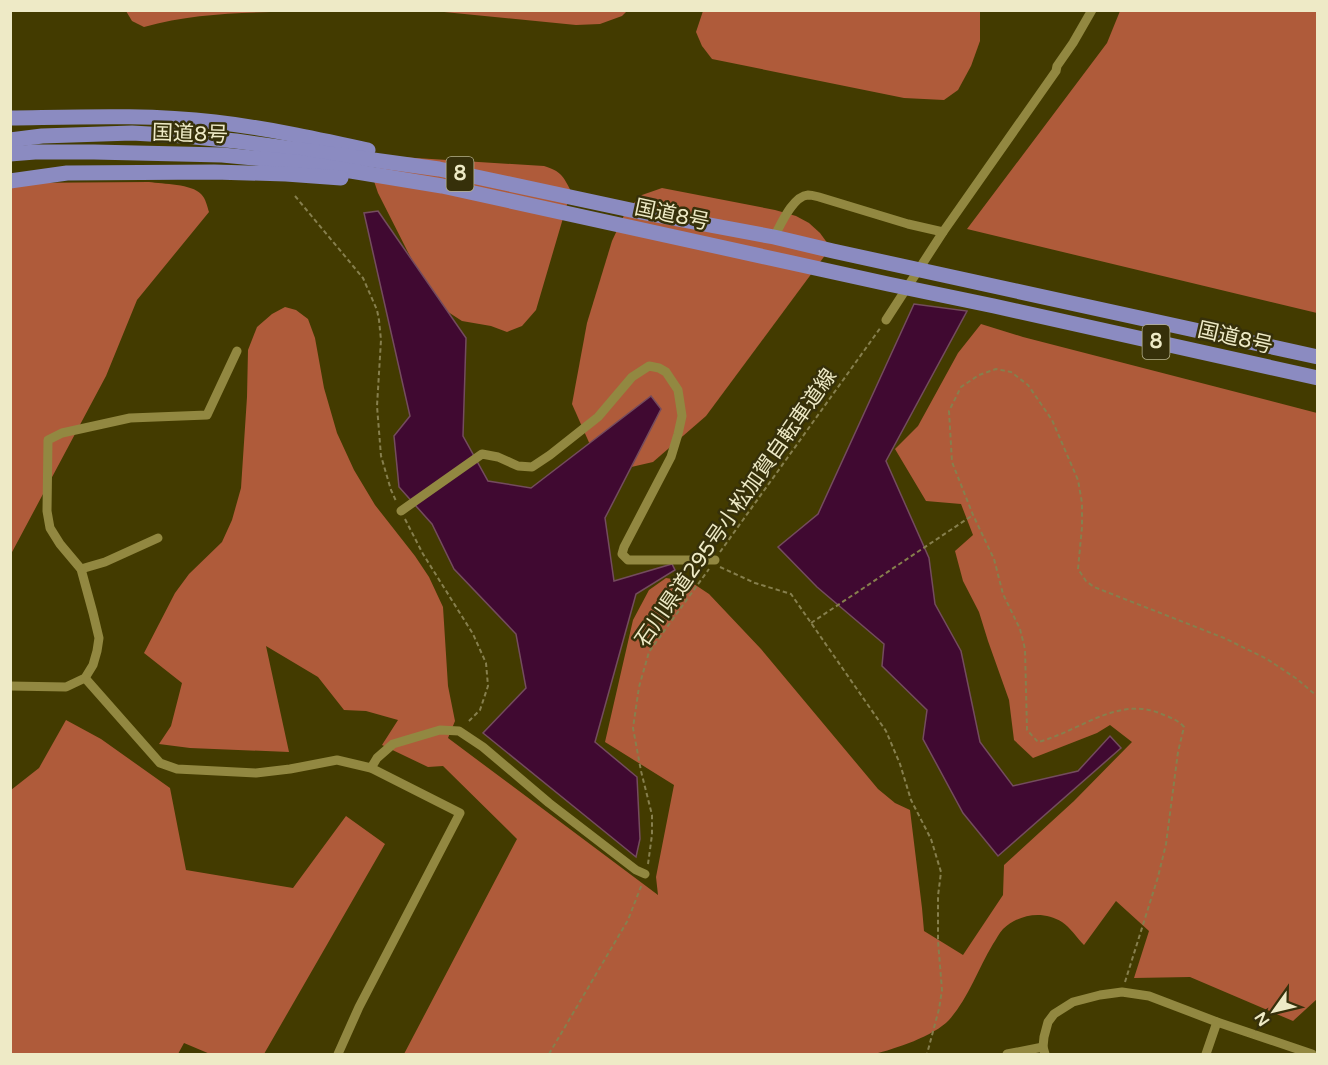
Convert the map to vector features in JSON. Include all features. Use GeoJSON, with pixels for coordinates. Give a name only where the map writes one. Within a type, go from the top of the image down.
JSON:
{"type":"FeatureCollection","features":[{"type":"Feature","properties":{"kind":"highway"},"geometry":{"type":"LineString","coordinates":[[10,118],[114,115],[214,122],[277,130],[368,150],[439,169]]}},
{"type":"Feature","properties":{"kind":"highway","name":"国道8号"},"geometry":{"type":"LineString","coordinates":[[10,140],[88,134],[184,136],[439,169],[640,212],[774,237],[1317,357]]}},
{"type":"Feature","properties":{"kind":"highway","name":"国道8号"},"geometry":{"type":"LineString","coordinates":[[10,154],[94,152],[222,155],[296,162],[442,186],[1317,378]]}},
{"type":"Feature","properties":{"kind":"highway"},"geometry":{"type":"LineString","coordinates":[[10,182],[67,173],[214,172],[286,174],[442,186]]}},
{"type":"Feature","properties":{"kind":"street"},"geometry":{"type":"LineString","coordinates":[[886,320],[943,232],[1056,71],[1092,10]]}},
{"type":"Feature","properties":{"kind":"street"},"geometry":{"type":"LineString","coordinates":[[774,237],[794,202],[808,195],[943,232]]}},
{"type":"Feature","properties":{"kind":"street"},"geometry":{"type":"LineString","coordinates":[[10,686],[66,687],[86,678],[97,651],[99,638],[81,569],[50,528],[47,511],[48,440],[62,433],[130,418],[207,415],[237,351]]}},
{"type":"Feature","properties":{"kind":"street"},"geometry":{"type":"LineString","coordinates":[[405,508],[482,454],[498,457],[518,466],[532,467],[598,417],[633,377],[649,366],[666,372],[678,390],[682,416],[671,457],[622,554],[628,560],[714,562]]}},
{"type":"Feature","properties":{"kind":"street"},"geometry":{"type":"LineString","coordinates":[[81,569],[105,562],[158,538]]}},
{"type":"Feature","properties":{"kind":"street"},"geometry":{"type":"LineString","coordinates":[[86,678],[160,764],[177,769],[256,773],[337,760],[371,768],[460,813],[359,1006],[338,1054]]}},
{"type":"Feature","properties":{"kind":"street"},"geometry":{"type":"LineString","coordinates":[[371,768],[377,758],[393,744],[440,730],[459,731],[483,747],[549,803],[636,870],[645,874]]}},
{"type":"Feature","properties":{"kind":"street"},"geometry":{"type":"LineString","coordinates":[[1007,1054],[1044,1051],[1044,1037],[1048,1022],[1054,1014],[1073,1002],[1100,995],[1122,993],[1149,996],[1312,1054]]}},
{"type":"Feature","properties":{"kind":"street"},"geometry":{"type":"LineString","coordinates":[[1206,1054],[1217,1022]]}},
{"type":"Feature","properties":{"kind":"path"},"geometry":{"type":"LineString","coordinates":[[295,196],[363,279],[376,310],[381,340],[377,406],[381,456],[391,490],[405,508],[423,554],[473,634],[486,663],[488,686],[480,710],[459,731]]}},
{"type":"Feature","properties":{"kind":"path","name":"石川県道295号小松加賀自転車道線"},"geometry":{"type":"LineString","coordinates":[[549,1054],[628,920],[642,887],[650,859],[652,815],[633,728],[639,687],[650,652],[886,320]]}},
{"type":"Feature","properties":{"kind":"path"},"geometry":{"type":"LineString","coordinates":[[1122,993],[1166,844],[1178,752],[1185,727],[1157,711],[1123,709],[1105,714],[1054,738],[1038,742],[1027,730],[1024,649],[1020,629],[1003,594],[994,559],[952,462],[949,411],[961,387],[979,375],[996,369],[1011,372],[1028,385],[1052,420],[1078,480],[1082,503],[1082,527],[1078,569],[1086,582],[1267,658],[1297,679],[1317,698]]}},
{"type":"Feature","properties":{"kind":"path"},"geometry":{"type":"LineString","coordinates":[[811,623],[973,514]]}},
{"type":"Feature","properties":{"kind":"path"},"geometry":{"type":"LineString","coordinates":[[714,562],[755,583],[791,594],[886,731],[900,764],[911,800],[931,839],[941,872],[938,930],[942,990],[927,1054]]}},
{"type":"Feature","properties":{"kind":"shaded area"},"geometry":{"type":"Polygon","coordinates":[[[627,10],[622,16],[600,24],[576,25],[434,11],[627,10]]]}},
{"type":"Feature","properties":{"kind":"shaded area"},"geometry":{"type":"Polygon","coordinates":[[[126,11],[304,11],[183,18],[144,27],[132,21],[126,11]]]}},
{"type":"Feature","properties":{"kind":"shaded area"},"geometry":{"type":"Polygon","coordinates":[[[703,11],[980,11],[980,41],[971,66],[958,90],[944,100],[904,98],[712,59],[702,46],[696,32],[703,11]]]}},
{"type":"Feature","properties":{"kind":"shaded area"},"geometry":{"type":"Polygon","coordinates":[[[1120,11],[1317,11],[1317,313],[967,229],[1107,43],[1120,11]]]}},
{"type":"Feature","properties":{"kind":"shaded area"},"geometry":{"type":"Polygon","coordinates":[[[400,157],[544,166],[558,172],[563,178],[571,191],[536,310],[522,326],[507,332],[491,326],[462,321],[445,310],[415,266],[378,193],[371,172],[400,157]]]}},
{"type":"Feature","properties":{"kind":"shaded area"},"geometry":{"type":"Polygon","coordinates":[[[149,182],[184,186],[197,191],[204,198],[209,212],[137,300],[106,376],[11,554],[11,183],[149,182]]]}},
{"type":"Feature","properties":{"kind":"shaded area"},"geometry":{"type":"Polygon","coordinates":[[[662,188],[796,216],[809,223],[828,244],[826,254],[706,416],[653,462],[627,468],[595,456],[572,404],[587,323],[612,241],[626,211],[642,195],[662,188]]]}},
{"type":"Feature","properties":{"kind":"shaded area"},"geometry":{"type":"Polygon","coordinates":[[[378,211],[466,338],[463,436],[488,481],[531,488],[651,396],[661,409],[605,518],[614,581],[672,564],[675,570],[636,594],[595,742],[637,777],[640,839],[636,857],[483,733],[526,688],[516,634],[454,569],[432,524],[399,487],[394,436],[410,416],[364,213],[378,211]]]}},
{"type":"Feature","properties":{"kind":"shaded area"},"geometry":{"type":"Polygon","coordinates":[[[914,304],[967,311],[886,461],[929,558],[935,604],[961,651],[980,742],[1013,786],[1078,771],[1110,736],[1121,748],[998,856],[963,813],[923,739],[927,710],[882,666],[884,644],[817,587],[778,547],[818,514],[914,304]]]}},
{"type":"Feature","properties":{"kind":"shaded area"},"geometry":{"type":"Polygon","coordinates":[[[285,307],[296,310],[308,319],[315,338],[324,388],[337,433],[354,470],[375,505],[429,577],[443,607],[448,686],[455,721],[448,738],[658,895],[656,877],[674,785],[605,742],[633,620],[649,590],[666,578],[691,582],[709,594],[761,649],[878,789],[895,803],[910,810],[924,931],[963,955],[1003,895],[1004,865],[1074,801],[1132,742],[1110,725],[1097,733],[1033,758],[1014,740],[1009,700],[979,612],[963,581],[955,551],[973,535],[961,504],[926,501],[895,449],[918,426],[958,353],[981,324],[1023,337],[1317,413],[1317,999],[1293,1021],[1190,977],[1134,978],[1149,931],[1116,901],[1084,945],[1065,924],[1055,918],[1031,915],[1009,924],[999,934],[956,1012],[949,1020],[924,1036],[874,1054],[404,1054],[517,839],[443,766],[428,767],[382,745],[398,720],[366,711],[344,710],[318,677],[266,646],[289,752],[190,748],[159,744],[171,726],[182,683],[144,653],[175,593],[189,574],[222,542],[232,520],[241,488],[248,350],[257,327],[272,314],[285,307]]]}},
{"type":"Feature","properties":{"kind":"shaded area"},"geometry":{"type":"Polygon","coordinates":[[[66,720],[101,739],[170,788],[186,870],[293,888],[346,816],[385,844],[264,1054],[210,1054],[184,1043],[178,1054],[11,1054],[11,790],[39,768],[66,720]]]}}]}
